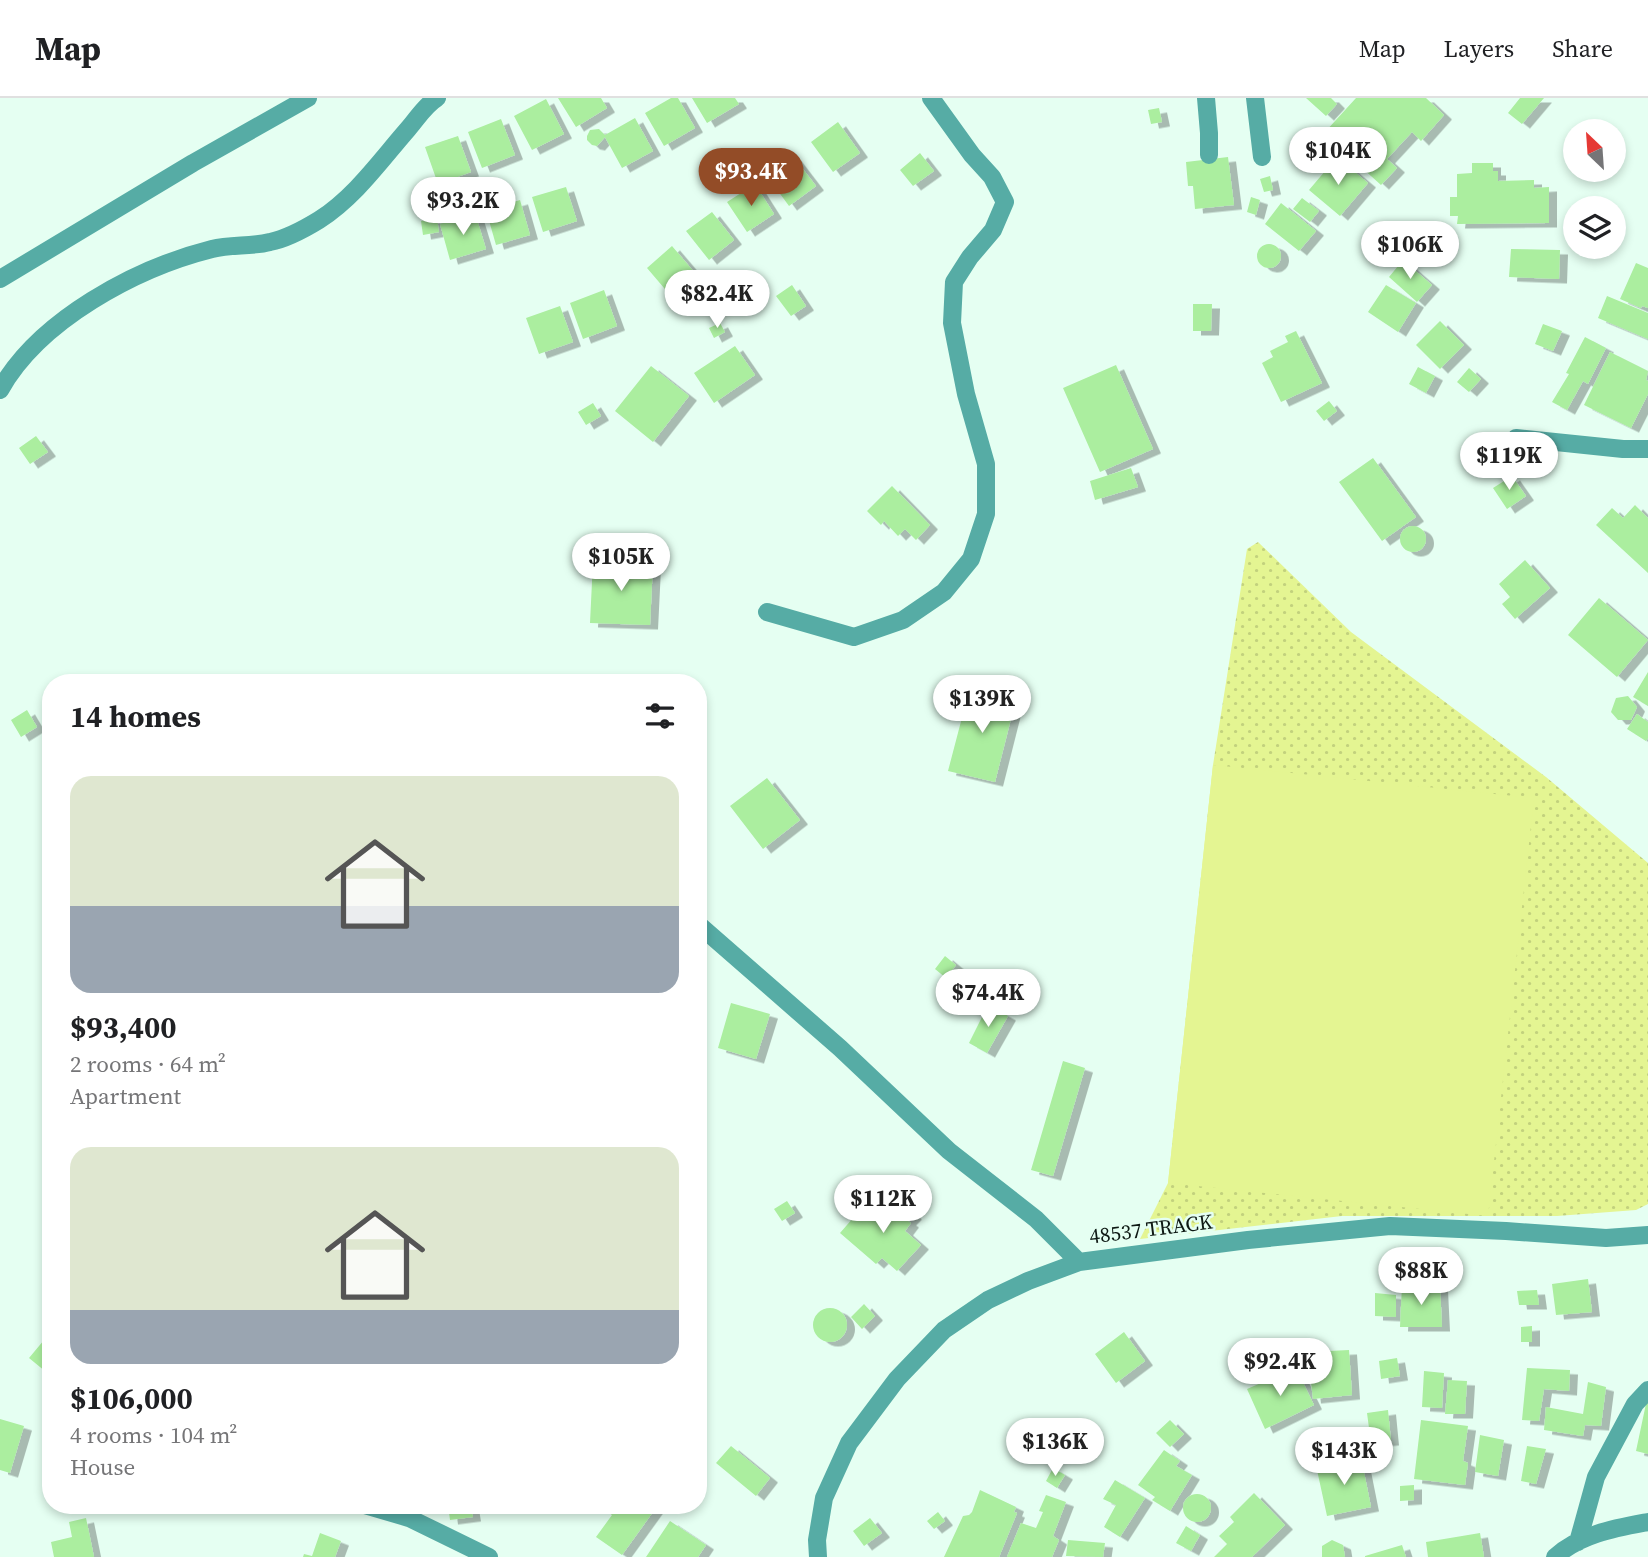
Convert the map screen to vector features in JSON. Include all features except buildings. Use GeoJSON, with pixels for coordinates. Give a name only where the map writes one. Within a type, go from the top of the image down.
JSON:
{"type":"FeatureCollection","features":[{"type":"Feature","properties":{"kind":"street"},"geometry":{"type":"LineString","coordinates":[[0,279],[193,163],[308,98]]}},
{"type":"Feature","properties":{"kind":"street"},"geometry":{"type":"LineString","coordinates":[[0,390],[9,374],[40,338],[76,311],[145,271],[214,248],[272,242],[319,220],[364,182],[401,136],[437,98]]}},
{"type":"Feature","properties":{"kind":"street"},"geometry":{"type":"LineString","coordinates":[[767,612],[854,637],[903,620],[944,592],[971,559],[986,514],[986,464],[966,394],[953,323],[954,282],[970,257],[993,230],[1005,202],[992,177],[972,155],[932,98]]}},
{"type":"Feature","properties":{"kind":"street"},"geometry":{"type":"LineString","coordinates":[[1206,98],[1209,155]]}},
{"type":"Feature","properties":{"kind":"street"},"geometry":{"type":"LineString","coordinates":[[1255,98],[1262,157]]}},
{"type":"Feature","properties":{"kind":"street"},"geometry":{"type":"LineString","coordinates":[[1516,438],[1648,449]]}},
{"type":"Feature","properties":{"kind":"street"},"geometry":{"type":"LineString","coordinates":[[707,932],[840,1048],[949,1151],[1036,1219],[1079,1262]]}},
{"type":"Feature","properties":{"kind":"street","name":"48537 TRACK"},"geometry":{"type":"LineString","coordinates":[[818,1557],[817,1540],[824,1498],[849,1443],[897,1379],[944,1330],[988,1300],[1028,1281],[1079,1262],[1261,1238],[1390,1226],[1606,1238],[1648,1235]]}},
{"type":"Feature","properties":{"kind":"street"},"geometry":{"type":"LineString","coordinates":[[1578,1542],[1596,1477],[1635,1404],[1648,1390]]}},
{"type":"Feature","properties":{"kind":"street"},"geometry":{"type":"LineString","coordinates":[[395,1514],[489,1557]]}},
{"type":"Feature","properties":{"kind":"street"},"geometry":{"type":"LineString","coordinates":[[1555,1557],[1578,1542],[1601,1532],[1648,1522]]}},
{"type":"Feature","properties":{"kind":"green space"},"geometry":{"type":"Polygon","coordinates":[[[1258,542],[1351,632],[1546,777],[1648,863],[1648,1204],[1636,1210],[1557,1216],[1342,1216],[1140,1239],[1168,1183],[1213,765],[1247,549],[1258,542]]]}},
{"type":"Feature","properties":{"kind":"green space"},"geometry":{"type":"Polygon","coordinates":[[[1213,765],[1534,798],[1488,1216],[1168,1183],[1213,765]]]}}]}
